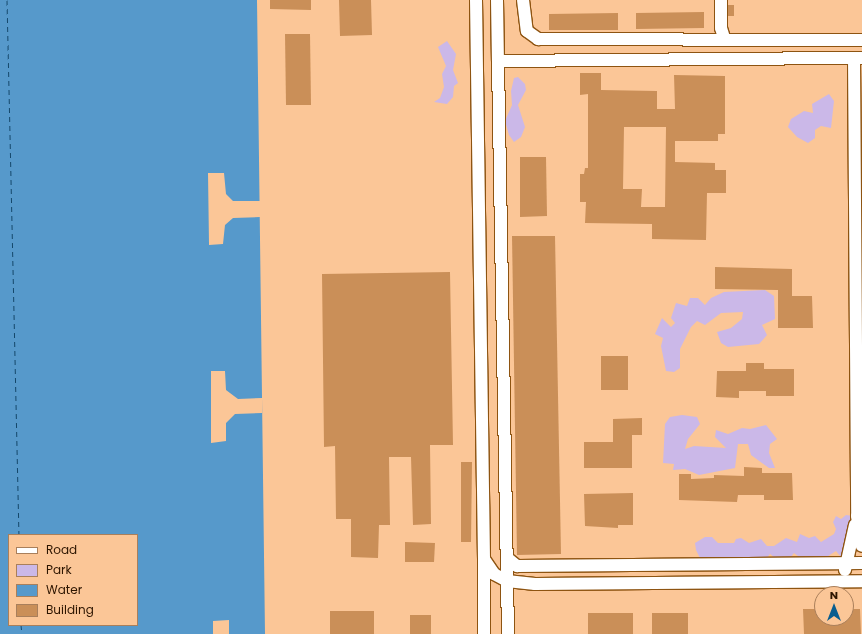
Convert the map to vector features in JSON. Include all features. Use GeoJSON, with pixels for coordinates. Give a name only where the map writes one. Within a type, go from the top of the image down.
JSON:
{"type":"FeatureCollection","features":[{"type":"Feature","properties":{"kind":"lane"},"geometry":{"type":"LineString","coordinates":[[476,0],[484,634]]}},
{"type":"Feature","properties":{"kind":"lane"},"geometry":{"type":"LineString","coordinates":[[497,0],[510,564],[507,581],[508,634]]}},
{"type":"Feature","properties":{"kind":"lane"},"geometry":{"type":"LineString","coordinates":[[522,0],[527,31],[538,39],[724,38],[862,40]]}},
{"type":"Feature","properties":{"kind":"lane"},"geometry":{"type":"LineString","coordinates":[[721,0],[721,28],[724,38]]}},
{"type":"Feature","properties":{"kind":"lane"},"geometry":{"type":"LineString","coordinates":[[498,61],[858,58],[857,516],[862,546]]}},
{"type":"Feature","properties":{"kind":"lane"},"geometry":{"type":"LineString","coordinates":[[840,581],[848,563],[857,516]]}},
{"type":"Feature","properties":{"kind":"lane"},"geometry":{"type":"LineString","coordinates":[[484,559],[494,574],[507,581],[535,584],[862,581]]}},
{"type":"Feature","properties":{"kind":"lane"},"geometry":{"type":"LineString","coordinates":[[484,590],[494,574],[510,564],[862,563]]}},
{"type":"Feature","properties":{"kind":"green space"},"geometry":{"type":"Polygon","coordinates":[[[447,41],[456,54],[453,70],[458,83],[454,86],[453,97],[447,104],[434,102],[440,98],[444,87],[442,74],[446,66],[438,47],[447,41]]]}},
{"type":"Feature","properties":{"kind":"green space"},"geometry":{"type":"Polygon","coordinates":[[[518,77],[525,84],[526,90],[518,105],[525,127],[521,137],[514,142],[509,135],[505,121],[512,105],[511,91],[514,78],[518,77]]]}},
{"type":"Feature","properties":{"kind":"green space"},"geometry":{"type":"Polygon","coordinates":[[[829,94],[834,101],[831,128],[821,126],[815,130],[815,138],[808,143],[797,137],[788,127],[791,119],[804,111],[813,113],[812,104],[829,94]]]}},
{"type":"Feature","properties":{"kind":"green space"},"geometry":{"type":"Polygon","coordinates":[[[765,290],[774,296],[775,319],[762,325],[767,335],[759,344],[728,347],[721,343],[717,332],[731,328],[742,319],[743,312],[721,313],[705,325],[697,321],[691,327],[680,349],[680,368],[674,372],[666,371],[661,346],[663,338],[655,334],[662,318],[671,327],[675,323],[671,318],[676,303],[687,306],[690,298],[698,298],[705,305],[711,298],[724,292],[765,290]]]}},
{"type":"Feature","properties":{"kind":"green space"},"geometry":{"type":"Polygon","coordinates":[[[682,415],[697,417],[700,424],[688,439],[685,449],[694,446],[726,448],[715,437],[716,430],[728,434],[742,428],[750,429],[766,425],[777,439],[770,444],[769,453],[775,468],[769,468],[751,455],[748,444],[738,444],[735,468],[699,475],[685,469],[673,470],[674,464],[663,463],[665,424],[670,417],[682,415]]]}},
{"type":"Feature","properties":{"kind":"green space"},"geometry":{"type":"Polygon","coordinates":[[[846,515],[853,516],[846,555],[841,557],[836,551],[825,558],[802,559],[794,553],[790,558],[778,560],[770,554],[766,559],[753,557],[701,560],[696,550],[695,543],[705,537],[712,537],[718,543],[734,543],[736,539],[741,538],[749,543],[761,539],[767,546],[774,546],[786,538],[797,542],[800,534],[809,538],[815,536],[821,542],[834,534],[836,529],[833,522],[836,516],[841,519],[846,515]]]}},
{"type":"Feature","properties":{"kind":"water"},"geometry":{"type":"Polygon","coordinates":[[[0,0],[257,0],[265,634],[0,634],[0,0]]]}},
{"type":"Feature","properties":{"kind":"pier"},"geometry":{"type":"Polygon","coordinates":[[[208,173],[224,173],[226,194],[233,201],[260,201],[260,217],[233,218],[225,225],[223,244],[209,245],[208,173]]]}},
{"type":"Feature","properties":{"kind":"pier"},"geometry":{"type":"Polygon","coordinates":[[[211,371],[225,371],[226,390],[238,399],[262,398],[262,413],[235,414],[226,423],[226,441],[211,443],[211,371]]]}},
{"type":"Feature","properties":{"kind":"pier"},"geometry":{"type":"Polygon","coordinates":[[[229,620],[229,634],[213,634],[213,621],[229,620]]]}},
{"type":"Feature","properties":{"kind":"building"},"geometry":{"type":"Polygon","coordinates":[[[270,0],[311,0],[311,10],[270,9],[270,0]]]}},
{"type":"Feature","properties":{"kind":"building"},"geometry":{"type":"Polygon","coordinates":[[[339,0],[371,0],[372,35],[340,36],[339,0]]]}},
{"type":"Feature","properties":{"kind":"building"},"geometry":{"type":"Polygon","coordinates":[[[728,5],[734,5],[734,16],[728,16],[728,5]]]}},
{"type":"Feature","properties":{"kind":"building"},"geometry":{"type":"Polygon","coordinates":[[[704,12],[704,28],[636,29],[636,13],[704,12]]]}},
{"type":"Feature","properties":{"kind":"building"},"geometry":{"type":"Polygon","coordinates":[[[618,13],[618,30],[549,30],[549,14],[618,13]]]}},
{"type":"Feature","properties":{"kind":"building"},"geometry":{"type":"Polygon","coordinates":[[[285,34],[310,34],[311,105],[286,105],[285,34]]]}},
{"type":"Feature","properties":{"kind":"building"},"geometry":{"type":"Polygon","coordinates":[[[580,73],[601,73],[601,90],[657,91],[657,109],[675,109],[674,75],[725,76],[725,134],[718,134],[718,141],[675,141],[675,162],[715,163],[715,170],[726,170],[726,193],[707,193],[706,240],[652,239],[652,224],[585,223],[586,202],[580,202],[580,174],[584,174],[585,168],[588,168],[588,94],[580,95],[580,73]],[[624,127],[623,189],[642,189],[641,207],[665,207],[666,127],[624,127]]]}},
{"type":"Feature","properties":{"kind":"building"},"geometry":{"type":"Polygon","coordinates":[[[520,157],[546,157],[547,216],[520,217],[520,157]]]}},
{"type":"Feature","properties":{"kind":"building"},"geometry":{"type":"Polygon","coordinates":[[[512,236],[555,236],[561,554],[517,555],[512,236]]]}},
{"type":"Feature","properties":{"kind":"building"},"geometry":{"type":"Polygon","coordinates":[[[715,267],[792,269],[792,296],[812,296],[813,328],[778,328],[778,290],[715,289],[715,267]]]}},
{"type":"Feature","properties":{"kind":"building"},"geometry":{"type":"Polygon","coordinates":[[[450,272],[453,445],[430,445],[431,524],[413,525],[411,457],[389,457],[390,525],[379,525],[378,558],[351,557],[351,519],[336,519],[335,446],[324,447],[322,274],[450,272]]]}},
{"type":"Feature","properties":{"kind":"building"},"geometry":{"type":"Polygon","coordinates":[[[601,356],[628,356],[628,390],[601,390],[601,356]]]}},
{"type":"Feature","properties":{"kind":"building"},"geometry":{"type":"Polygon","coordinates":[[[746,363],[764,363],[764,369],[794,369],[794,396],[766,396],[766,391],[739,391],[739,398],[716,397],[717,371],[746,371],[746,363]]]}},
{"type":"Feature","properties":{"kind":"building"},"geometry":{"type":"Polygon","coordinates":[[[642,418],[642,435],[632,435],[632,468],[584,468],[584,442],[613,442],[613,419],[642,418]]]}},
{"type":"Feature","properties":{"kind":"building"},"geometry":{"type":"Polygon","coordinates":[[[461,462],[472,462],[471,542],[461,542],[461,462]]]}},
{"type":"Feature","properties":{"kind":"building"},"geometry":{"type":"Polygon","coordinates":[[[744,467],[762,468],[762,473],[792,473],[793,500],[764,500],[764,495],[738,495],[737,502],[679,500],[679,474],[691,474],[691,479],[714,478],[714,475],[744,476],[744,467]]]}},
{"type":"Feature","properties":{"kind":"building"},"geometry":{"type":"Polygon","coordinates":[[[633,493],[633,525],[618,525],[618,528],[585,526],[584,494],[633,493]]]}},
{"type":"Feature","properties":{"kind":"building"},"geometry":{"type":"Polygon","coordinates":[[[405,542],[435,543],[434,562],[405,562],[405,542]]]}},
{"type":"Feature","properties":{"kind":"building"},"geometry":{"type":"Polygon","coordinates":[[[803,609],[814,609],[814,626],[854,626],[854,609],[860,609],[861,634],[804,634],[803,609]]]}},
{"type":"Feature","properties":{"kind":"building"},"geometry":{"type":"Polygon","coordinates":[[[330,611],[374,611],[374,634],[330,634],[330,611]]]}},
{"type":"Feature","properties":{"kind":"building"},"geometry":{"type":"Polygon","coordinates":[[[588,613],[633,613],[633,634],[588,634],[588,613]]]}},
{"type":"Feature","properties":{"kind":"building"},"geometry":{"type":"Polygon","coordinates":[[[652,613],[688,613],[688,634],[652,634],[652,613]]]}},
{"type":"Feature","properties":{"kind":"building"},"geometry":{"type":"Polygon","coordinates":[[[410,615],[431,615],[431,634],[410,634],[410,615]]]}},
{"type":"Feature","properties":{"kind":"ferry route"},"geometry":{"type":"LineString","coordinates":[[7,0],[19,534]]}},
{"type":"Feature","properties":{"kind":"ferry route"},"geometry":{"type":"LineString","coordinates":[[21,626],[22,634]]}}]}
